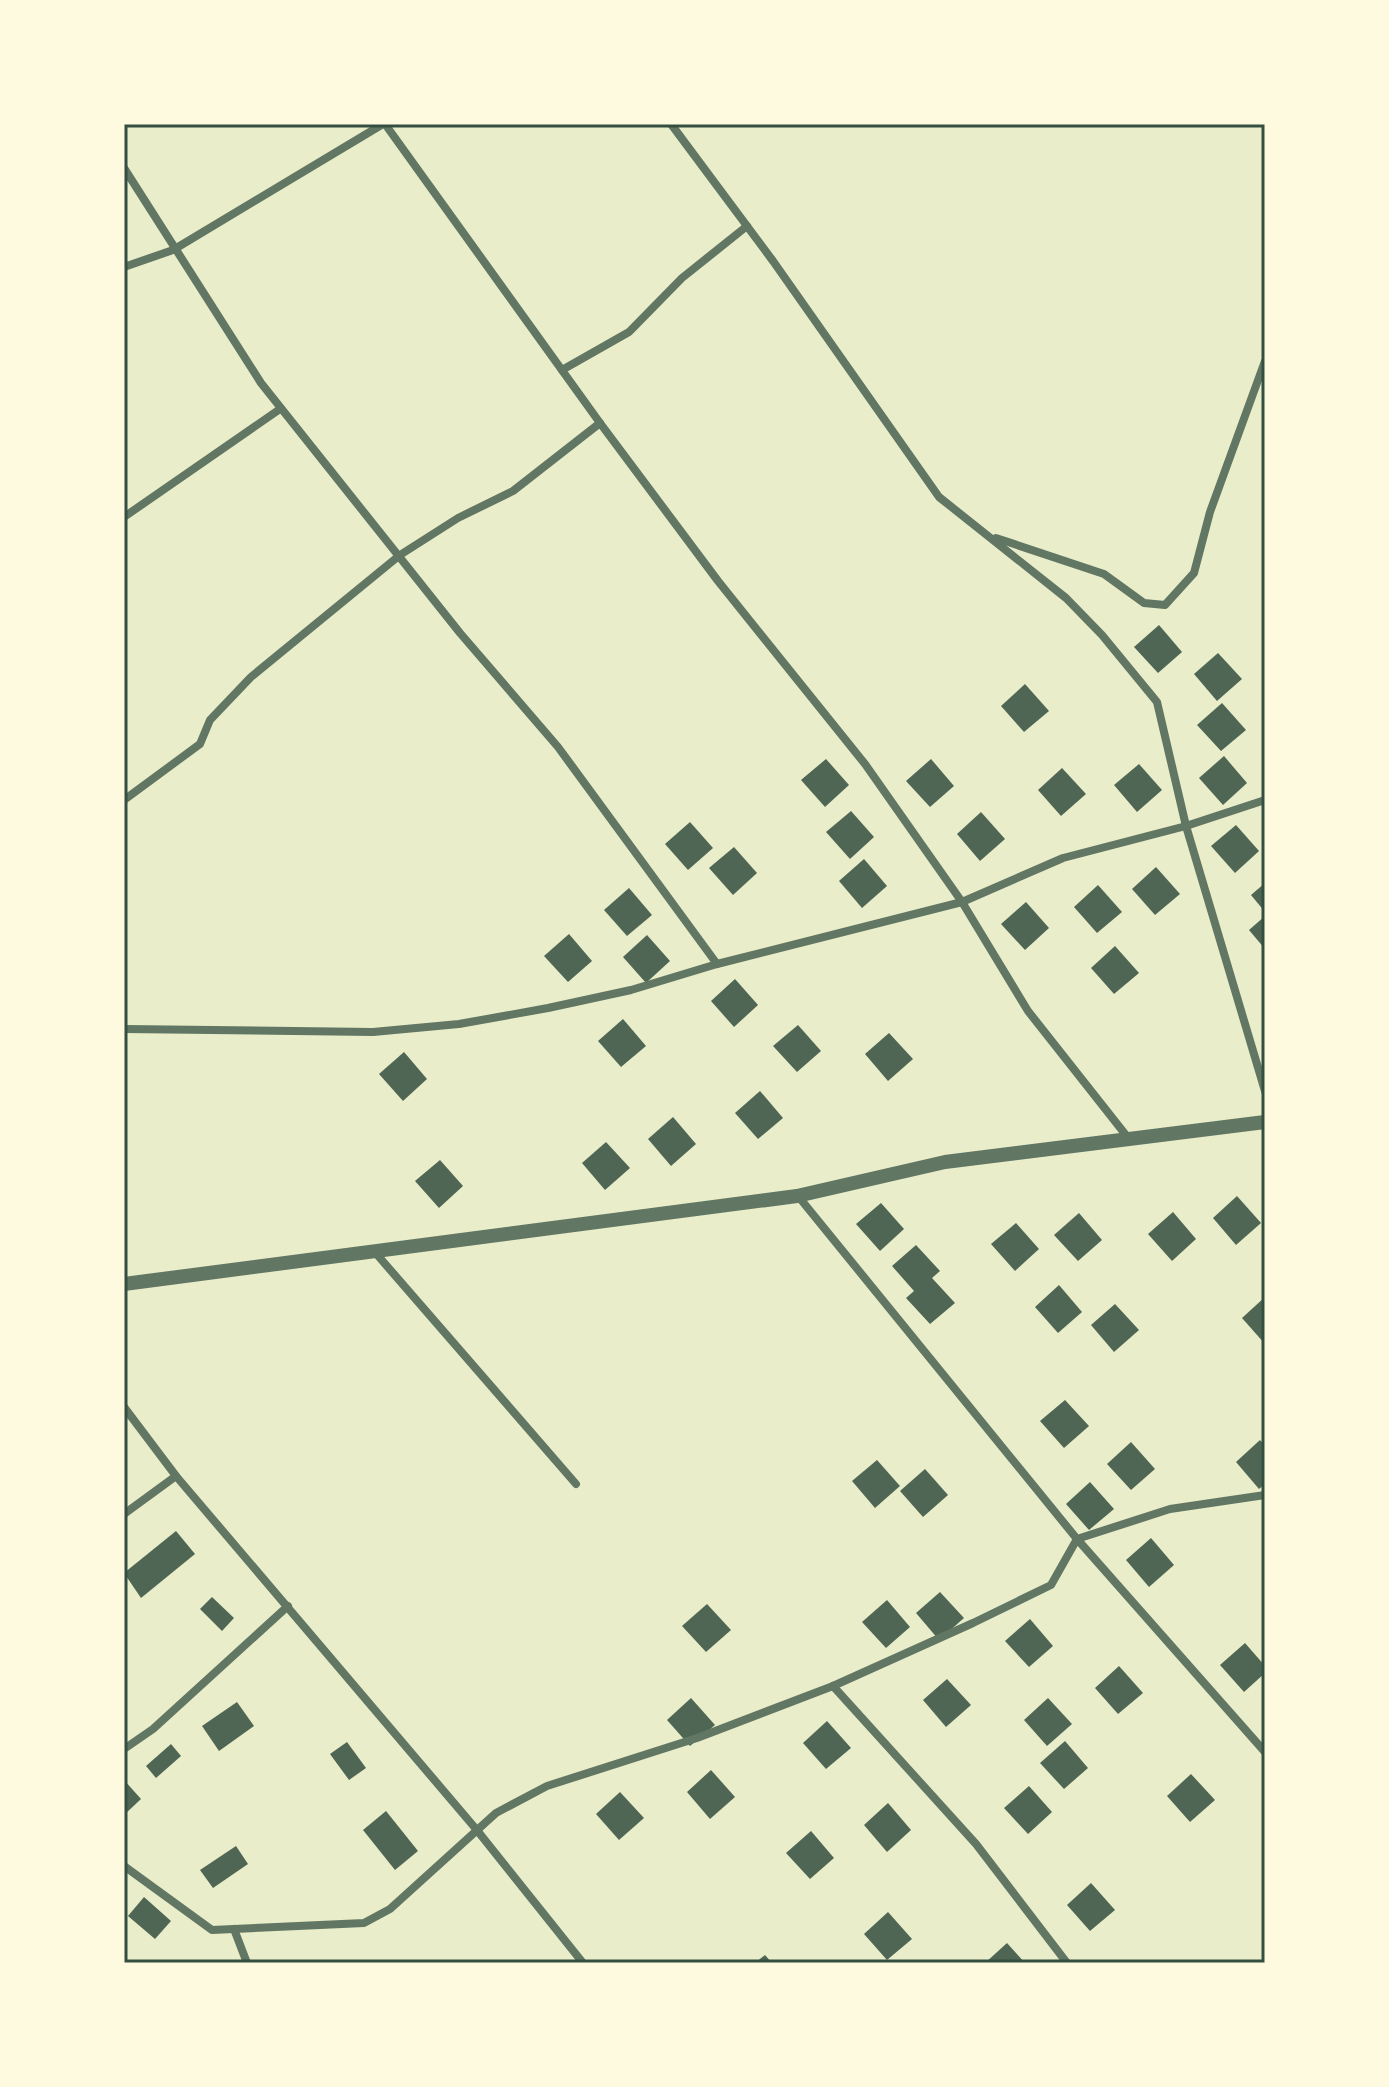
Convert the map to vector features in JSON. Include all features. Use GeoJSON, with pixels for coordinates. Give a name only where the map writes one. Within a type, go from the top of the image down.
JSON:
{"type":"FeatureCollection","features":[{"type":"Feature","properties":{"kind":"street"},"geometry":{"type":"LineString","coordinates":[[124,267],[173,250],[384,124],[718,581],[865,764],[962,902],[1028,1011],[1129,1139]]}},
{"type":"Feature","properties":{"kind":"street"},"geometry":{"type":"LineString","coordinates":[[671,124],[939,497],[1066,598],[1102,635],[1157,702],[1186,826],[1265,1091]]}},
{"type":"Feature","properties":{"kind":"street"},"geometry":{"type":"LineString","coordinates":[[124,168],[173,250],[280,409],[460,633],[558,747],[717,964]]}},
{"type":"Feature","properties":{"kind":"street"},"geometry":{"type":"LineString","coordinates":[[562,370],[629,332],[682,278],[747,226]]}},
{"type":"Feature","properties":{"kind":"street"},"geometry":{"type":"LineString","coordinates":[[987,535],[1104,574],[1144,603],[1165,605],[1194,573],[1210,512],[1265,361]]}},
{"type":"Feature","properties":{"kind":"street"},"geometry":{"type":"LineString","coordinates":[[124,517],[280,409]]}},
{"type":"Feature","properties":{"kind":"street"},"geometry":{"type":"LineString","coordinates":[[124,800],[200,744],[210,720],[251,677],[400,555],[458,518],[513,491],[600,423]]}},
{"type":"Feature","properties":{"kind":"street"},"geometry":{"type":"LineString","coordinates":[[124,1029],[373,1032],[459,1024],[631,990],[717,964],[962,902],[1063,858],[1186,826],[1265,800]]}},
{"type":"Feature","properties":{"kind":"street"},"geometry":{"type":"LineString","coordinates":[[124,1284],[797,1196],[945,1162],[1265,1122]]}},
{"type":"Feature","properties":{"kind":"street"},"geometry":{"type":"LineString","coordinates":[[797,1196],[1077,1539],[1265,1752]]}},
{"type":"Feature","properties":{"kind":"street"},"geometry":{"type":"LineString","coordinates":[[373,1250],[576,1484]]}},
{"type":"Feature","properties":{"kind":"street"},"geometry":{"type":"LineString","coordinates":[[124,1407],[176,1476],[476,1829],[583,1963]]}},
{"type":"Feature","properties":{"kind":"street"},"geometry":{"type":"LineString","coordinates":[[124,1514],[176,1476]]}},
{"type":"Feature","properties":{"kind":"street"},"geometry":{"type":"LineString","coordinates":[[124,1866],[212,1930],[364,1923],[390,1909],[496,1813],[547,1786],[697,1738],[833,1686],[1051,1585],[1077,1539],[1170,1509],[1265,1495]]}},
{"type":"Feature","properties":{"kind":"street"},"geometry":{"type":"LineString","coordinates":[[124,1749],[153,1729],[288,1606]]}},
{"type":"Feature","properties":{"kind":"street"},"geometry":{"type":"LineString","coordinates":[[833,1686],[976,1844],[1067,1963]]}},
{"type":"Feature","properties":{"kind":"street"},"geometry":{"type":"LineString","coordinates":[[234,1929],[247,1963]]}},
{"type":"Feature","properties":{"kind":"building"},"geometry":{"type":"Polygon","coordinates":[[[1159,625],[1182,652],[1158,673],[1134,647],[1159,625]]]}},
{"type":"Feature","properties":{"kind":"building"},"geometry":{"type":"Polygon","coordinates":[[[1218,653],[1242,679],[1217,701],[1194,674],[1218,653]]]}},
{"type":"Feature","properties":{"kind":"building"},"geometry":{"type":"Polygon","coordinates":[[[1025,684],[1049,711],[1024,732],[1001,706],[1025,684]]]}},
{"type":"Feature","properties":{"kind":"building"},"geometry":{"type":"Polygon","coordinates":[[[1222,703],[1246,730],[1221,751],[1197,725],[1222,703]]]}},
{"type":"Feature","properties":{"kind":"building"},"geometry":{"type":"Polygon","coordinates":[[[1224,756],[1247,783],[1223,805],[1199,778],[1224,756]]]}},
{"type":"Feature","properties":{"kind":"building"},"geometry":{"type":"Polygon","coordinates":[[[826,759],[849,785],[825,807],[801,780],[826,759]]]}},
{"type":"Feature","properties":{"kind":"building"},"geometry":{"type":"Polygon","coordinates":[[[931,759],[954,786],[930,807],[906,781],[931,759]]]}},
{"type":"Feature","properties":{"kind":"building"},"geometry":{"type":"Polygon","coordinates":[[[1139,764],[1162,790],[1137,812],[1114,785],[1139,764]]]}},
{"type":"Feature","properties":{"kind":"building"},"geometry":{"type":"Polygon","coordinates":[[[1062,768],[1086,794],[1061,816],[1038,790],[1062,768]]]}},
{"type":"Feature","properties":{"kind":"building"},"geometry":{"type":"Polygon","coordinates":[[[851,811],[874,837],[850,859],[826,832],[851,811]]]}},
{"type":"Feature","properties":{"kind":"building"},"geometry":{"type":"Polygon","coordinates":[[[981,812],[1005,839],[980,861],[957,834],[981,812]]]}},
{"type":"Feature","properties":{"kind":"building"},"geometry":{"type":"Polygon","coordinates":[[[690,822],[713,848],[688,870],[665,844],[690,822]]]}},
{"type":"Feature","properties":{"kind":"building"},"geometry":{"type":"Polygon","coordinates":[[[1236,825],[1259,851],[1235,873],[1211,846],[1236,825]]]}},
{"type":"Feature","properties":{"kind":"building"},"geometry":{"type":"Polygon","coordinates":[[[734,847],[757,873],[733,895],[709,868],[734,847]]]}},
{"type":"Feature","properties":{"kind":"building"},"geometry":{"type":"Polygon","coordinates":[[[864,859],[887,886],[862,908],[839,881],[864,859]]]}},
{"type":"Feature","properties":{"kind":"building"},"geometry":{"type":"Polygon","coordinates":[[[1156,867],[1180,894],[1155,915],[1132,889],[1156,867]]]}},
{"type":"Feature","properties":{"kind":"building"},"geometry":{"type":"Polygon","coordinates":[[[1265,883],[1265,912],[1251,895],[1265,883]]]}},
{"type":"Feature","properties":{"kind":"building"},"geometry":{"type":"Polygon","coordinates":[[[1098,885],[1122,912],[1097,933],[1074,907],[1098,885]]]}},
{"type":"Feature","properties":{"kind":"building"},"geometry":{"type":"Polygon","coordinates":[[[629,888],[652,915],[627,936],[604,910],[629,888]]]}},
{"type":"Feature","properties":{"kind":"building"},"geometry":{"type":"Polygon","coordinates":[[[1026,902],[1049,928],[1025,950],[1001,924],[1026,902]]]}},
{"type":"Feature","properties":{"kind":"building"},"geometry":{"type":"Polygon","coordinates":[[[1265,916],[1265,949],[1249,930],[1265,916]]]}},
{"type":"Feature","properties":{"kind":"building"},"geometry":{"type":"Polygon","coordinates":[[[569,934],[592,961],[568,982],[544,956],[569,934]]]}},
{"type":"Feature","properties":{"kind":"building"},"geometry":{"type":"Polygon","coordinates":[[[647,935],[670,961],[646,983],[623,957],[647,935]]]}},
{"type":"Feature","properties":{"kind":"building"},"geometry":{"type":"Polygon","coordinates":[[[1115,946],[1139,973],[1114,994],[1091,968],[1115,946]]]}},
{"type":"Feature","properties":{"kind":"building"},"geometry":{"type":"Polygon","coordinates":[[[735,979],[758,1005],[734,1027],[711,1001],[735,979]]]}},
{"type":"Feature","properties":{"kind":"building"},"geometry":{"type":"Polygon","coordinates":[[[623,1019],[646,1046],[621,1067],[598,1041],[623,1019]]]}},
{"type":"Feature","properties":{"kind":"building"},"geometry":{"type":"Polygon","coordinates":[[[798,1025],[821,1051],[797,1072],[773,1046],[798,1025]]]}},
{"type":"Feature","properties":{"kind":"building"},"geometry":{"type":"Polygon","coordinates":[[[889,1033],[913,1059],[888,1081],[865,1054],[889,1033]]]}},
{"type":"Feature","properties":{"kind":"building"},"geometry":{"type":"Polygon","coordinates":[[[404,1052],[427,1079],[403,1101],[379,1074],[404,1052]]]}},
{"type":"Feature","properties":{"kind":"building"},"geometry":{"type":"Polygon","coordinates":[[[760,1091],[783,1118],[758,1139],[735,1113],[760,1091]]]}},
{"type":"Feature","properties":{"kind":"building"},"geometry":{"type":"Polygon","coordinates":[[[673,1117],[696,1144],[671,1166],[648,1139],[673,1117]]]}},
{"type":"Feature","properties":{"kind":"building"},"geometry":{"type":"Polygon","coordinates":[[[606,1142],[630,1168],[605,1190],[582,1163],[606,1142]]]}},
{"type":"Feature","properties":{"kind":"building"},"geometry":{"type":"Polygon","coordinates":[[[440,1160],[463,1186],[439,1208],[415,1181],[440,1160]]]}},
{"type":"Feature","properties":{"kind":"building"},"geometry":{"type":"Polygon","coordinates":[[[1237,1196],[1261,1223],[1236,1245],[1213,1218],[1237,1196]]]}},
{"type":"Feature","properties":{"kind":"building"},"geometry":{"type":"Polygon","coordinates":[[[881,1203],[904,1229],[880,1251],[856,1224],[881,1203]]]}},
{"type":"Feature","properties":{"kind":"building"},"geometry":{"type":"Polygon","coordinates":[[[1173,1212],[1196,1239],[1172,1261],[1148,1234],[1173,1212]]]}},
{"type":"Feature","properties":{"kind":"building"},"geometry":{"type":"Polygon","coordinates":[[[1079,1213],[1102,1240],[1078,1261],[1054,1235],[1079,1213]]]}},
{"type":"Feature","properties":{"kind":"building"},"geometry":{"type":"Polygon","coordinates":[[[1016,1223],[1039,1249],[1015,1271],[991,1244],[1016,1223]]]}},
{"type":"Feature","properties":{"kind":"building"},"geometry":{"type":"Polygon","coordinates":[[[916,1245],[940,1271],[932,1278],[955,1303],[930,1324],[906,1298],[914,1291],[892,1266],[916,1245]]]}},
{"type":"Feature","properties":{"kind":"building"},"geometry":{"type":"Polygon","coordinates":[[[1059,1285],[1082,1312],[1058,1333],[1035,1307],[1059,1285]]]}},
{"type":"Feature","properties":{"kind":"building"},"geometry":{"type":"Polygon","coordinates":[[[1265,1297],[1265,1344],[1242,1318],[1265,1297]]]}},
{"type":"Feature","properties":{"kind":"building"},"geometry":{"type":"Polygon","coordinates":[[[1115,1304],[1139,1330],[1114,1352],[1091,1325],[1115,1304]]]}},
{"type":"Feature","properties":{"kind":"building"},"geometry":{"type":"Polygon","coordinates":[[[1065,1400],[1089,1426],[1064,1448],[1040,1421],[1065,1400]]]}},
{"type":"Feature","properties":{"kind":"building"},"geometry":{"type":"Polygon","coordinates":[[[1260,1440],[1265,1446],[1265,1484],[1259,1489],[1236,1462],[1260,1440]]]}},
{"type":"Feature","properties":{"kind":"building"},"geometry":{"type":"Polygon","coordinates":[[[1131,1442],[1155,1469],[1131,1490],[1107,1464],[1131,1442]]]}},
{"type":"Feature","properties":{"kind":"building"},"geometry":{"type":"Polygon","coordinates":[[[877,1460],[900,1486],[875,1508],[852,1481],[877,1460]]]}},
{"type":"Feature","properties":{"kind":"building"},"geometry":{"type":"Polygon","coordinates":[[[925,1469],[948,1495],[923,1517],[900,1491],[925,1469]]]}},
{"type":"Feature","properties":{"kind":"building"},"geometry":{"type":"Polygon","coordinates":[[[1090,1482],[1114,1509],[1089,1530],[1066,1504],[1090,1482]]]}},
{"type":"Feature","properties":{"kind":"building"},"geometry":{"type":"Polygon","coordinates":[[[176,1531],[195,1554],[141,1598],[124,1573],[176,1531]]]}},
{"type":"Feature","properties":{"kind":"building"},"geometry":{"type":"Polygon","coordinates":[[[1151,1538],[1174,1565],[1149,1587],[1126,1560],[1151,1538]]]}},
{"type":"Feature","properties":{"kind":"building"},"geometry":{"type":"Polygon","coordinates":[[[940,1592],[964,1618],[939,1640],[916,1613],[940,1592]]]}},
{"type":"Feature","properties":{"kind":"building"},"geometry":{"type":"Polygon","coordinates":[[[212,1597],[234,1618],[222,1631],[200,1609],[212,1597]]]}},
{"type":"Feature","properties":{"kind":"building"},"geometry":{"type":"Polygon","coordinates":[[[887,1600],[910,1627],[886,1648],[862,1622],[887,1600]]]}},
{"type":"Feature","properties":{"kind":"building"},"geometry":{"type":"Polygon","coordinates":[[[707,1604],[731,1630],[706,1652],[682,1626],[707,1604]]]}},
{"type":"Feature","properties":{"kind":"building"},"geometry":{"type":"Polygon","coordinates":[[[1030,1619],[1053,1646],[1029,1667],[1005,1641],[1030,1619]]]}},
{"type":"Feature","properties":{"kind":"building"},"geometry":{"type":"Polygon","coordinates":[[[1245,1643],[1265,1666],[1265,1673],[1244,1692],[1220,1665],[1245,1643]]]}},
{"type":"Feature","properties":{"kind":"building"},"geometry":{"type":"Polygon","coordinates":[[[1119,1666],[1143,1693],[1118,1714],[1095,1688],[1119,1666]]]}},
{"type":"Feature","properties":{"kind":"building"},"geometry":{"type":"Polygon","coordinates":[[[947,1679],[971,1705],[946,1727],[923,1700],[947,1679]]]}},
{"type":"Feature","properties":{"kind":"building"},"geometry":{"type":"Polygon","coordinates":[[[691,1698],[715,1725],[690,1746],[667,1720],[691,1698]]]}},
{"type":"Feature","properties":{"kind":"building"},"geometry":{"type":"Polygon","coordinates":[[[1048,1698],[1072,1724],[1047,1746],[1024,1720],[1048,1698]]]}},
{"type":"Feature","properties":{"kind":"building"},"geometry":{"type":"Polygon","coordinates":[[[237,1702],[254,1726],[219,1751],[202,1726],[237,1702]]]}},
{"type":"Feature","properties":{"kind":"building"},"geometry":{"type":"Polygon","coordinates":[[[827,1721],[851,1748],[826,1769],[803,1743],[827,1721]]]}},
{"type":"Feature","properties":{"kind":"building"},"geometry":{"type":"Polygon","coordinates":[[[1065,1741],[1088,1768],[1064,1789],[1040,1763],[1065,1741]]]}},
{"type":"Feature","properties":{"kind":"building"},"geometry":{"type":"Polygon","coordinates":[[[347,1742],[366,1768],[349,1780],[330,1754],[347,1742]]]}},
{"type":"Feature","properties":{"kind":"building"},"geometry":{"type":"Polygon","coordinates":[[[171,1744],[181,1756],[156,1778],[146,1766],[171,1744]]]}},
{"type":"Feature","properties":{"kind":"building"},"geometry":{"type":"Polygon","coordinates":[[[711,1770],[735,1797],[710,1819],[687,1792],[711,1770]]]}},
{"type":"Feature","properties":{"kind":"building"},"geometry":{"type":"Polygon","coordinates":[[[1191,1774],[1215,1800],[1190,1822],[1167,1796],[1191,1774]]]}},
{"type":"Feature","properties":{"kind":"building"},"geometry":{"type":"Polygon","coordinates":[[[124,1780],[141,1799],[124,1815],[124,1780]]]}},
{"type":"Feature","properties":{"kind":"building"},"geometry":{"type":"Polygon","coordinates":[[[1029,1786],[1052,1812],[1028,1834],[1004,1808],[1029,1786]]]}},
{"type":"Feature","properties":{"kind":"building"},"geometry":{"type":"Polygon","coordinates":[[[620,1792],[644,1818],[619,1840],[596,1814],[620,1792]]]}},
{"type":"Feature","properties":{"kind":"building"},"geometry":{"type":"Polygon","coordinates":[[[888,1803],[911,1830],[887,1852],[864,1825],[888,1803]]]}},
{"type":"Feature","properties":{"kind":"building"},"geometry":{"type":"Polygon","coordinates":[[[386,1811],[418,1851],[395,1870],[363,1830],[386,1811]]]}},
{"type":"Feature","properties":{"kind":"building"},"geometry":{"type":"Polygon","coordinates":[[[811,1831],[834,1858],[810,1879],[786,1853],[811,1831]]]}},
{"type":"Feature","properties":{"kind":"building"},"geometry":{"type":"Polygon","coordinates":[[[236,1846],[248,1864],[213,1888],[200,1870],[236,1846]]]}},
{"type":"Feature","properties":{"kind":"building"},"geometry":{"type":"Polygon","coordinates":[[[1091,1883],[1115,1910],[1090,1931],[1067,1905],[1091,1883]]]}},
{"type":"Feature","properties":{"kind":"building"},"geometry":{"type":"Polygon","coordinates":[[[144,1897],[171,1921],[155,1939],[128,1916],[144,1897]]]}},
{"type":"Feature","properties":{"kind":"building"},"geometry":{"type":"Polygon","coordinates":[[[888,1912],[912,1939],[887,1960],[864,1934],[888,1912]]]}},
{"type":"Feature","properties":{"kind":"building"},"geometry":{"type":"Polygon","coordinates":[[[1007,1943],[1025,1963],[985,1963],[1007,1943]]]}},
{"type":"Feature","properties":{"kind":"building"},"geometry":{"type":"Polygon","coordinates":[[[765,1955],[772,1963],[755,1963],[765,1955]]]}}]}
